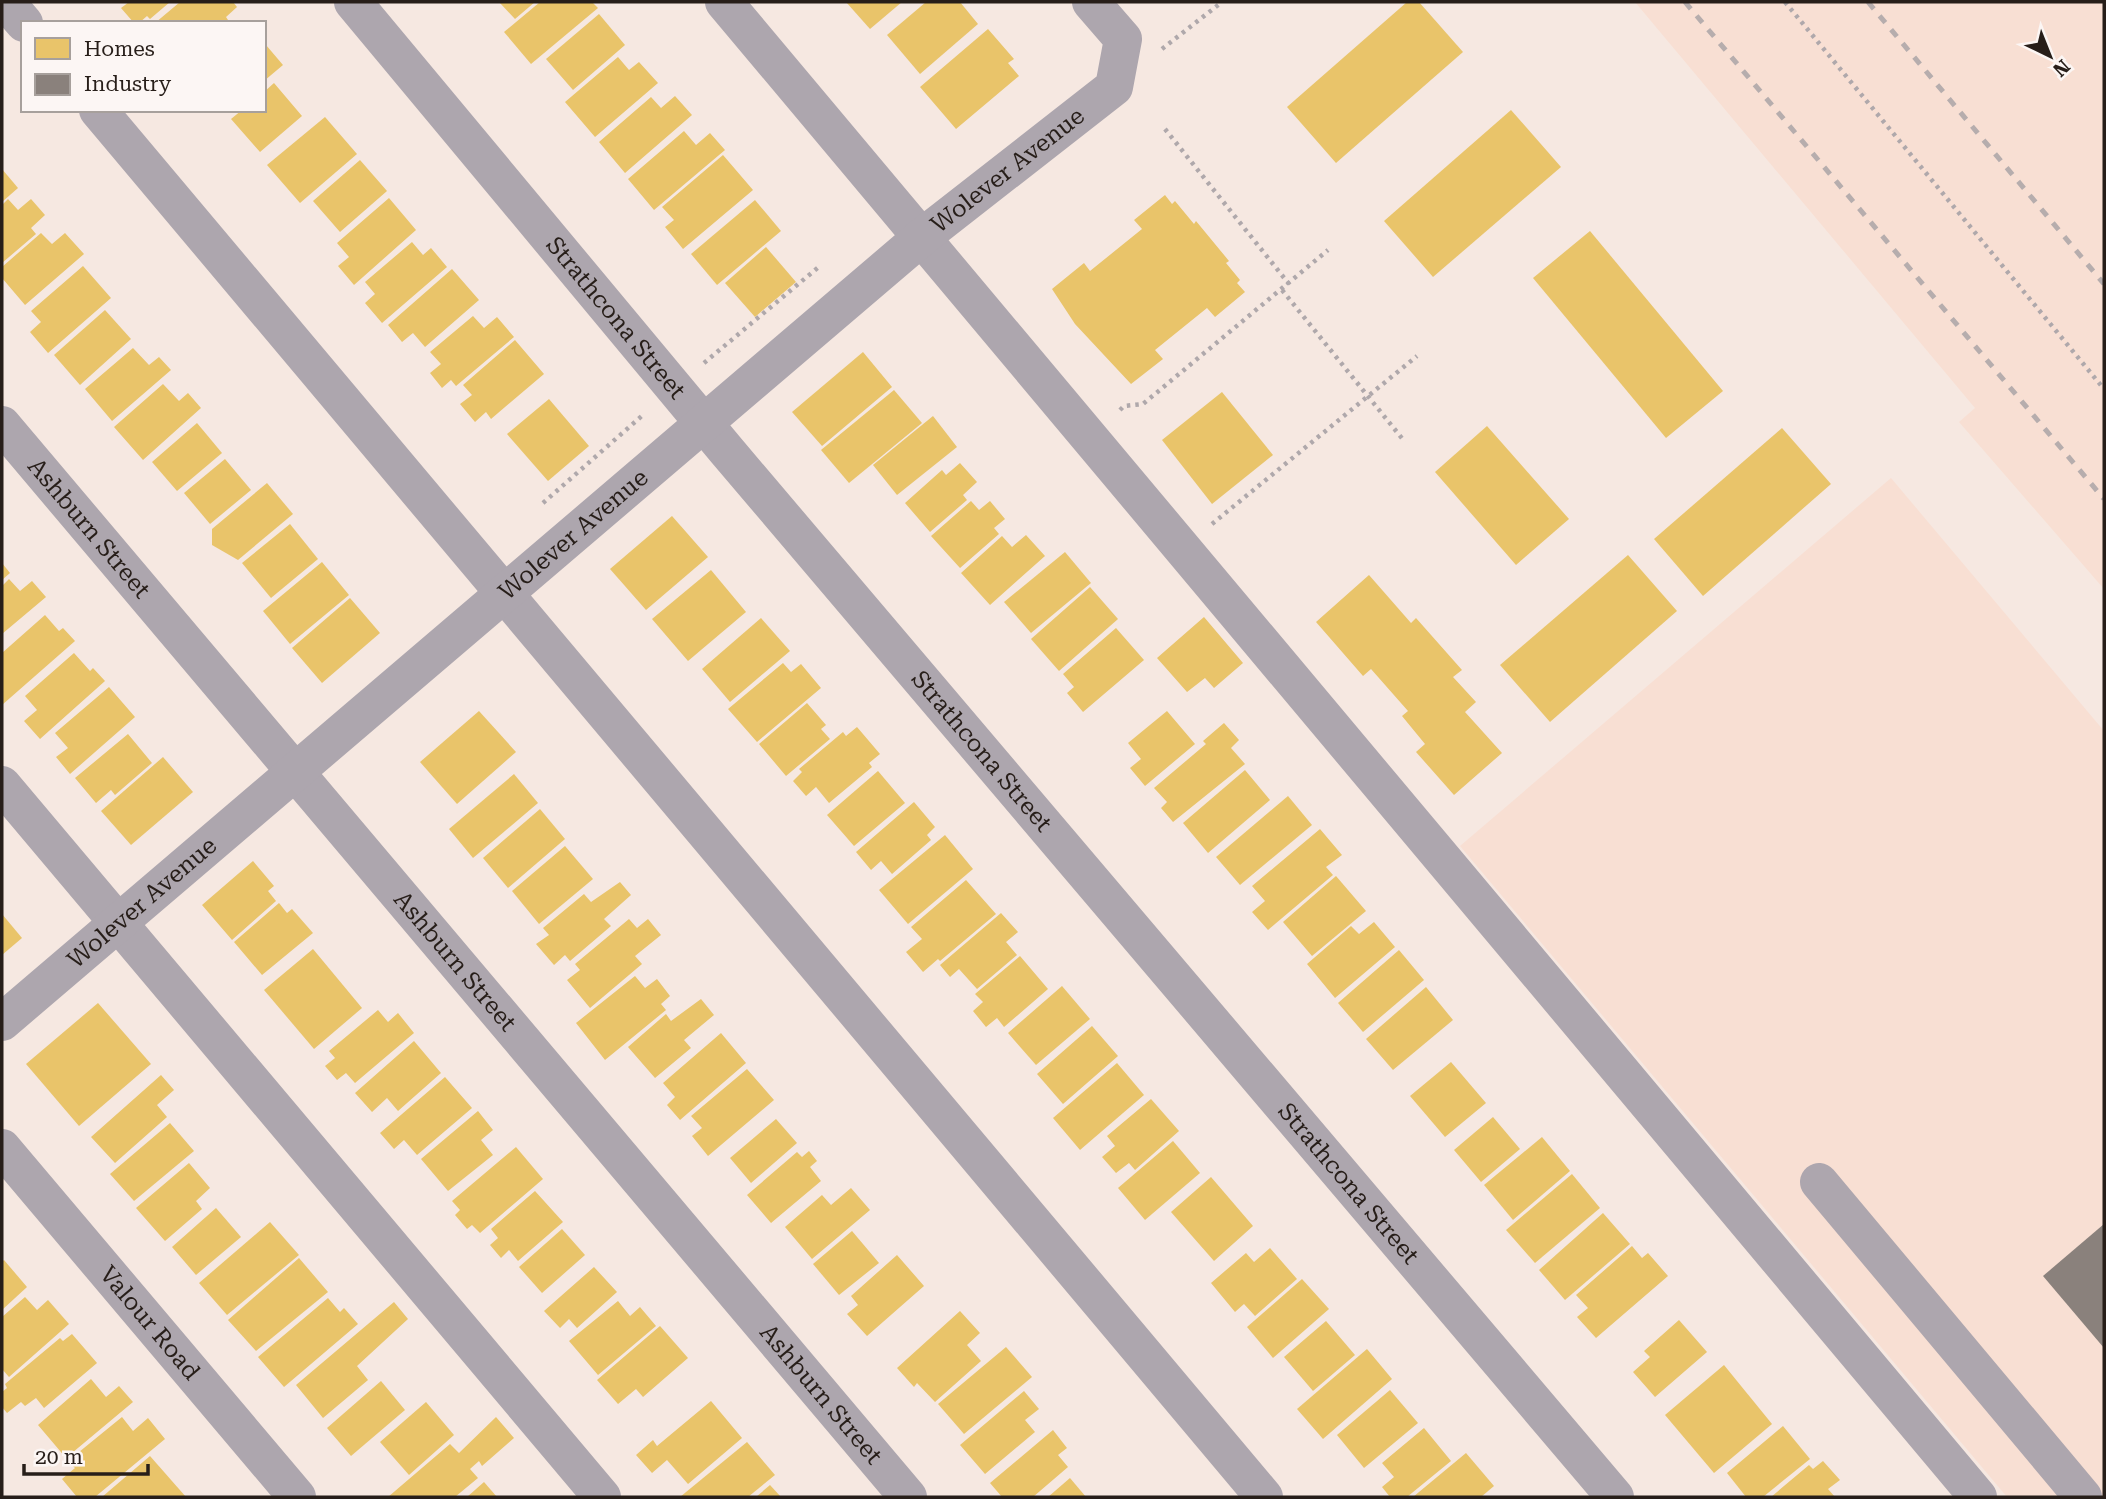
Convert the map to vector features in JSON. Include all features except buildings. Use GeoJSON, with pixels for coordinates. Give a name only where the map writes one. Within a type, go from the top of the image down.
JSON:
{"type":"FeatureCollection","features":[{"type":"Feature","properties":{"kind":"street"},"geometry":{"type":"LineString","coordinates":[[6,2],[22,21]]}},
{"type":"Feature","properties":{"kind":"street","name":"Strathcona Street"},"geometry":{"type":"LineString","coordinates":[[353,2],[705,424],[1615,1497]]}},
{"type":"Feature","properties":{"kind":"street"},"geometry":{"type":"LineString","coordinates":[[724,2],[1978,1497]]}},
{"type":"Feature","properties":{"kind":"street"},"geometry":{"type":"LineString","coordinates":[[1091,2],[1124,39],[1114,87]]}},
{"type":"Feature","properties":{"kind":"street","name":"Wolever Avenue"},"geometry":{"type":"LineString","coordinates":[[2,1022],[922,237],[1114,87]]}},
{"type":"Feature","properties":{"kind":"street"},"geometry":{"type":"LineString","coordinates":[[99,112],[1264,1497]]}},
{"type":"Feature","properties":{"kind":"street","name":"Ashburn Street"},"geometry":{"type":"LineString","coordinates":[[2,425],[908,1497]]}},
{"type":"Feature","properties":{"kind":"street"},"geometry":{"type":"LineString","coordinates":[[2,785],[602,1497]]}},
{"type":"Feature","properties":{"kind":"street","name":"Valour Road"},"geometry":{"type":"LineString","coordinates":[[2,1148],[297,1497]]}},
{"type":"Feature","properties":{"kind":"street"},"geometry":{"type":"LineString","coordinates":[[1819,1182],[2083,1497]]}},
{"type":"Feature","properties":{"kind":"path"},"geometry":{"type":"LineString","coordinates":[[1114,87],[1222,2]]}},
{"type":"Feature","properties":{"kind":"path"},"geometry":{"type":"LineString","coordinates":[[1785,2],[2104,389]]}},
{"type":"Feature","properties":{"kind":"path"},"geometry":{"type":"LineString","coordinates":[[1165,129],[1289,284]]}},
{"type":"Feature","properties":{"kind":"path"},"geometry":{"type":"LineString","coordinates":[[1080,427],[1102,425],[1124,406],[1143,404],[1328,250]]}},
{"type":"Feature","properties":{"kind":"path"},"geometry":{"type":"LineString","coordinates":[[1282,290],[1405,442]]}},
{"type":"Feature","properties":{"kind":"path"},"geometry":{"type":"LineString","coordinates":[[1182,549],[1417,356]]}},
{"type":"Feature","properties":{"kind":"shaded area"},"geometry":{"type":"Polygon","coordinates":[[[1635,2],[2104,2],[2104,589],[1959,422],[1975,408],[1635,2]]]}},
{"type":"Feature","properties":{"kind":"shaded area"},"geometry":{"type":"Polygon","coordinates":[[[1891,478],[2104,731],[2104,1497],[2007,1497],[1460,846],[1891,478]]]}},
{"type":"Feature","properties":{"kind":"railway"},"geometry":{"type":"LineString","coordinates":[[1685,2],[2104,499]]}},
{"type":"Feature","properties":{"kind":"railway"},"geometry":{"type":"LineString","coordinates":[[1868,2],[2104,284]]}}]}
